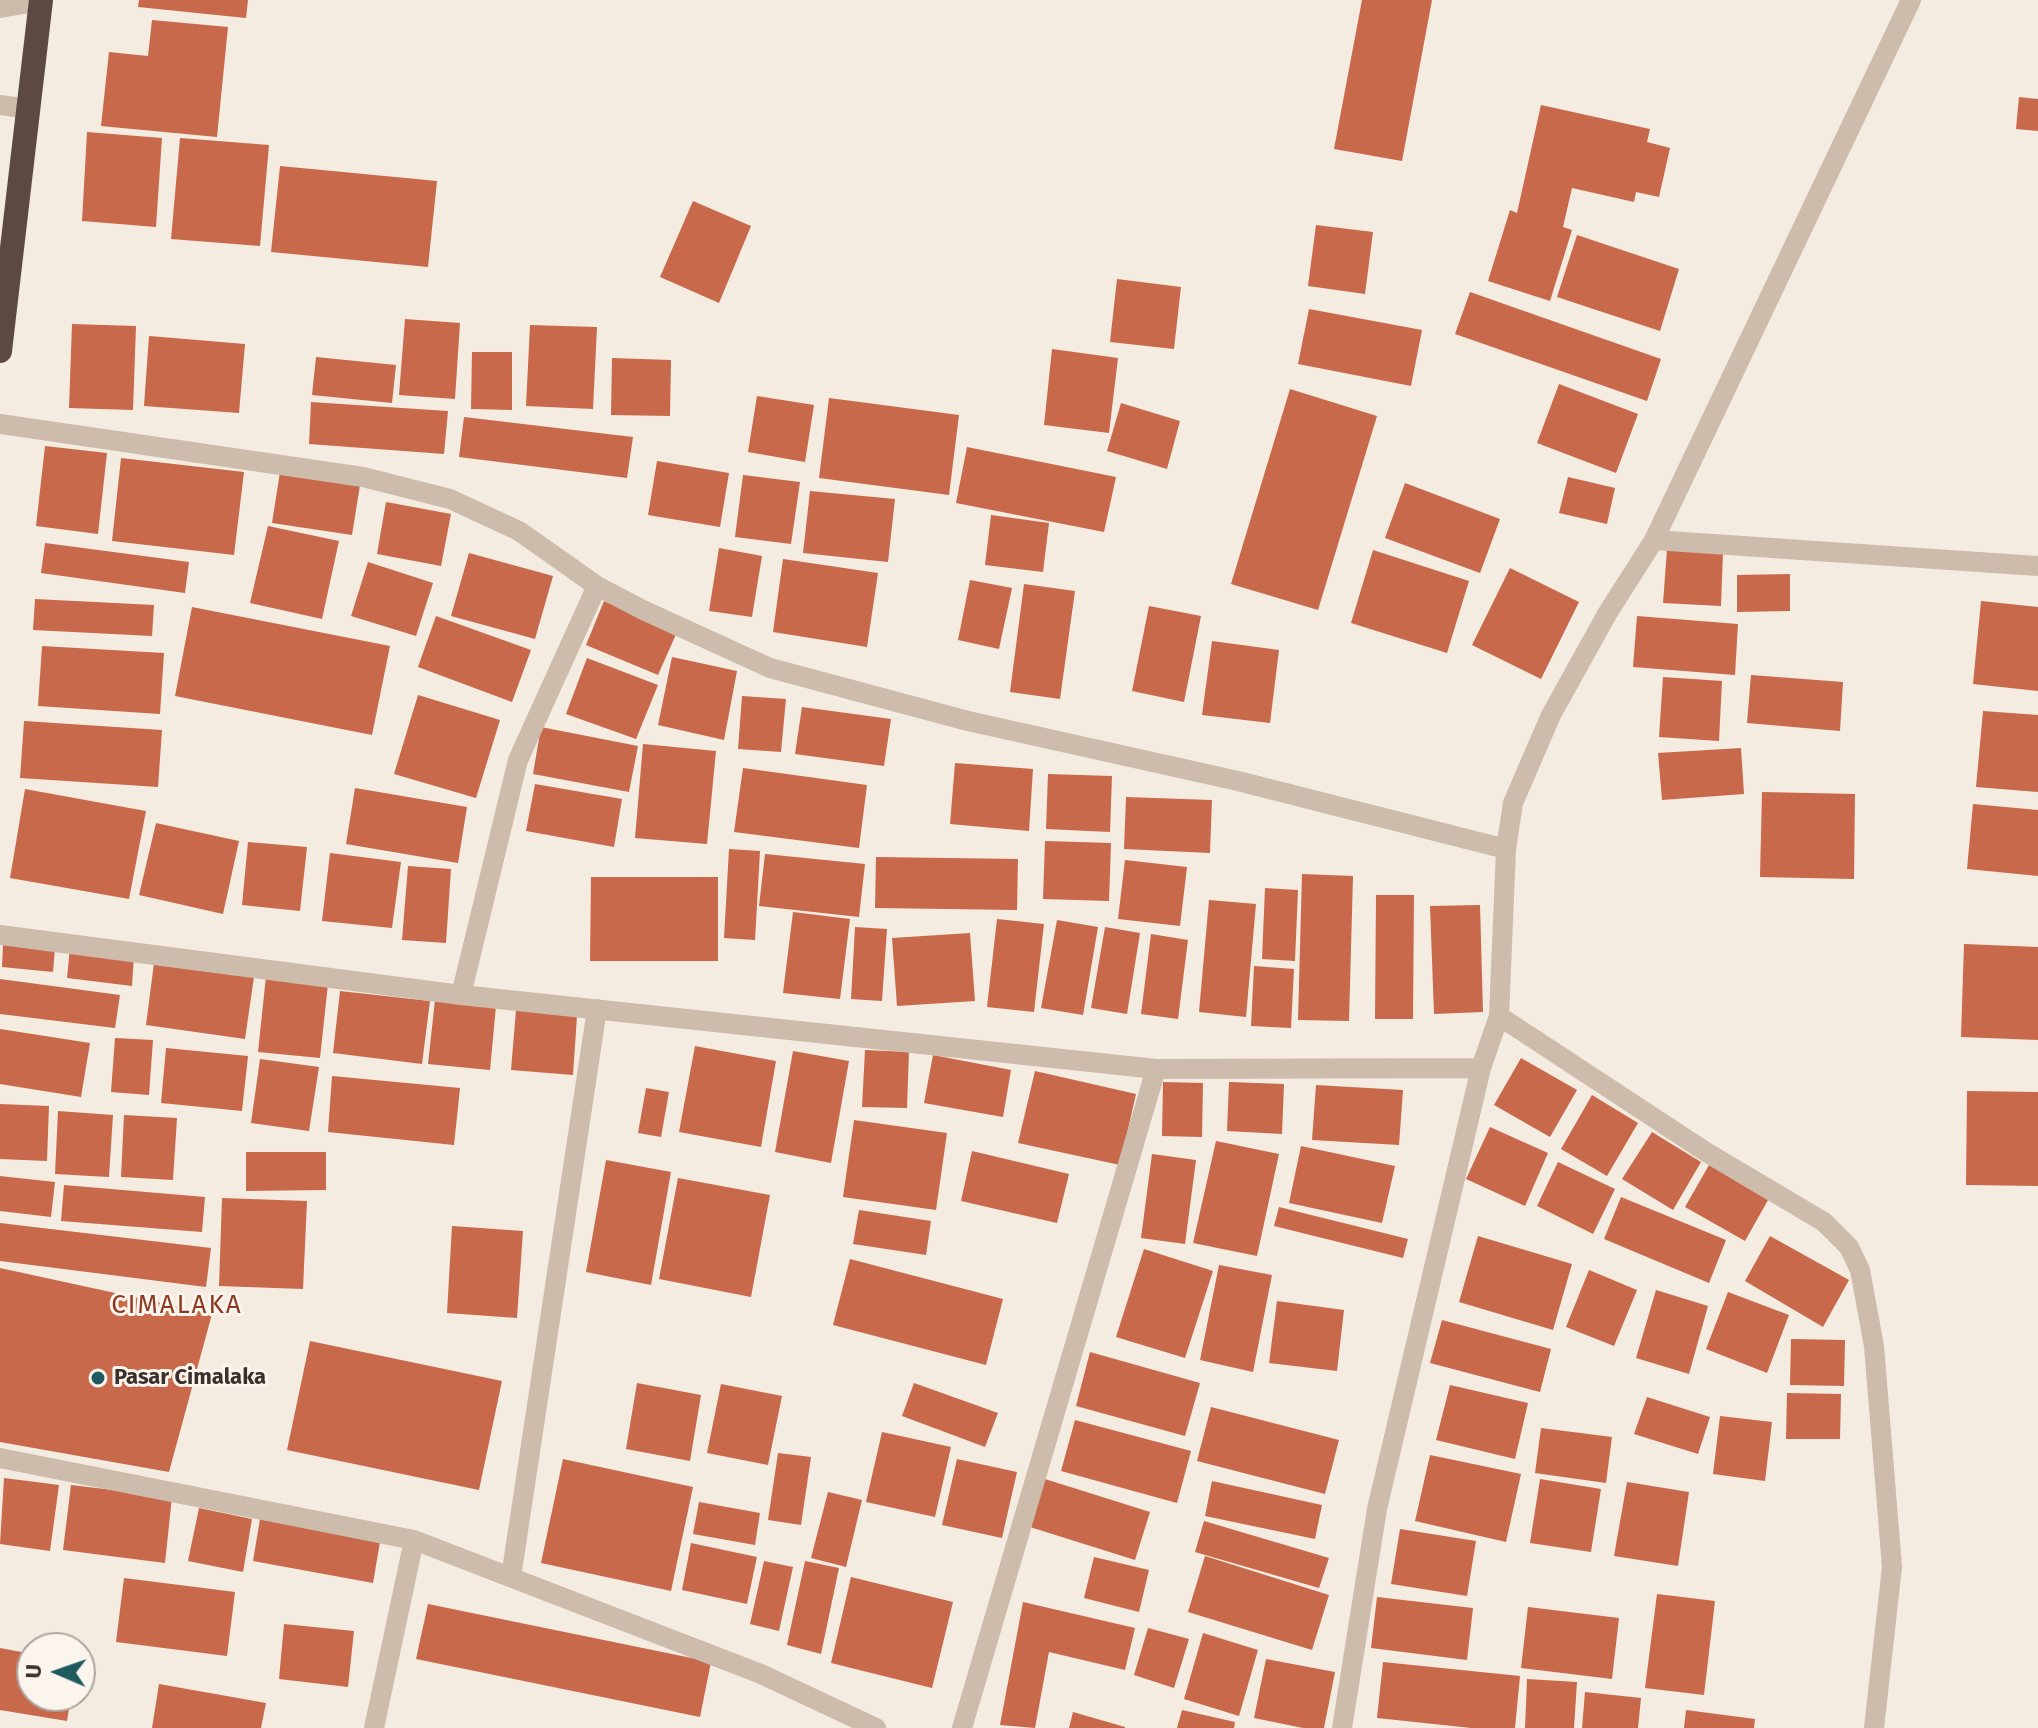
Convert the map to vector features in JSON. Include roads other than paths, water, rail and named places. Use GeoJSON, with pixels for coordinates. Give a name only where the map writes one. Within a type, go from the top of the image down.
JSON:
{"type":"FeatureCollection","features":[{"type":"Feature","properties":{"kind":"highway"},"geometry":{"type":"LineString","coordinates":[[0,351],[41,0]]}},
{"type":"Feature","properties":{"kind":"street"},"geometry":{"type":"LineString","coordinates":[[0,8],[41,0]]}},
{"type":"Feature","properties":{"kind":"street"},"geometry":{"type":"LineString","coordinates":[[1342,1728],[1377,1509],[1481,1068],[1499,1016],[1506,849],[1513,803],[1551,715],[1607,614],[1654,540],[1911,0]]}},
{"type":"Feature","properties":{"kind":"street"},"geometry":{"type":"LineString","coordinates":[[0,105],[28,109]]}},
{"type":"Feature","properties":{"kind":"street"},"geometry":{"type":"LineString","coordinates":[[0,424],[363,477],[450,499],[519,531],[597,586],[770,668],[866,696],[1238,781],[1506,849]]}},
{"type":"Feature","properties":{"kind":"street"},"geometry":{"type":"LineString","coordinates":[[1654,540],[2038,566]]}},
{"type":"Feature","properties":{"kind":"street"},"geometry":{"type":"LineString","coordinates":[[461,995],[518,760],[597,586]]}},
{"type":"Feature","properties":{"kind":"street"},"geometry":{"type":"LineString","coordinates":[[0,935],[461,995],[1156,1069],[1481,1068]]}},
{"type":"Feature","properties":{"kind":"street"},"geometry":{"type":"LineString","coordinates":[[511,1577],[597,1009]]}},
{"type":"Feature","properties":{"kind":"street"},"geometry":{"type":"LineString","coordinates":[[1499,1016],[1706,1152],[1824,1222],[1849,1247],[1860,1270],[1874,1346],[1891,1552],[1874,1728]]}},
{"type":"Feature","properties":{"kind":"street"},"geometry":{"type":"LineString","coordinates":[[962,1728],[1156,1069]]}},
{"type":"Feature","properties":{"kind":"street"},"geometry":{"type":"LineString","coordinates":[[0,1458],[414,1540],[761,1674],[876,1728]]}},
{"type":"Feature","properties":{"kind":"street"},"geometry":{"type":"LineString","coordinates":[[374,1728],[414,1540]]}},
{"type":"Feature","properties":{"kind":"place","name":"Pasar Cimalaka"},"geometry":{"type":"Point","coordinates":[98,1378]}},
{"type":"Feature","properties":{"kind":"district","name":"CIMALAKA"},"geometry":{"type":"Point","coordinates":[177,1306]}}]}
